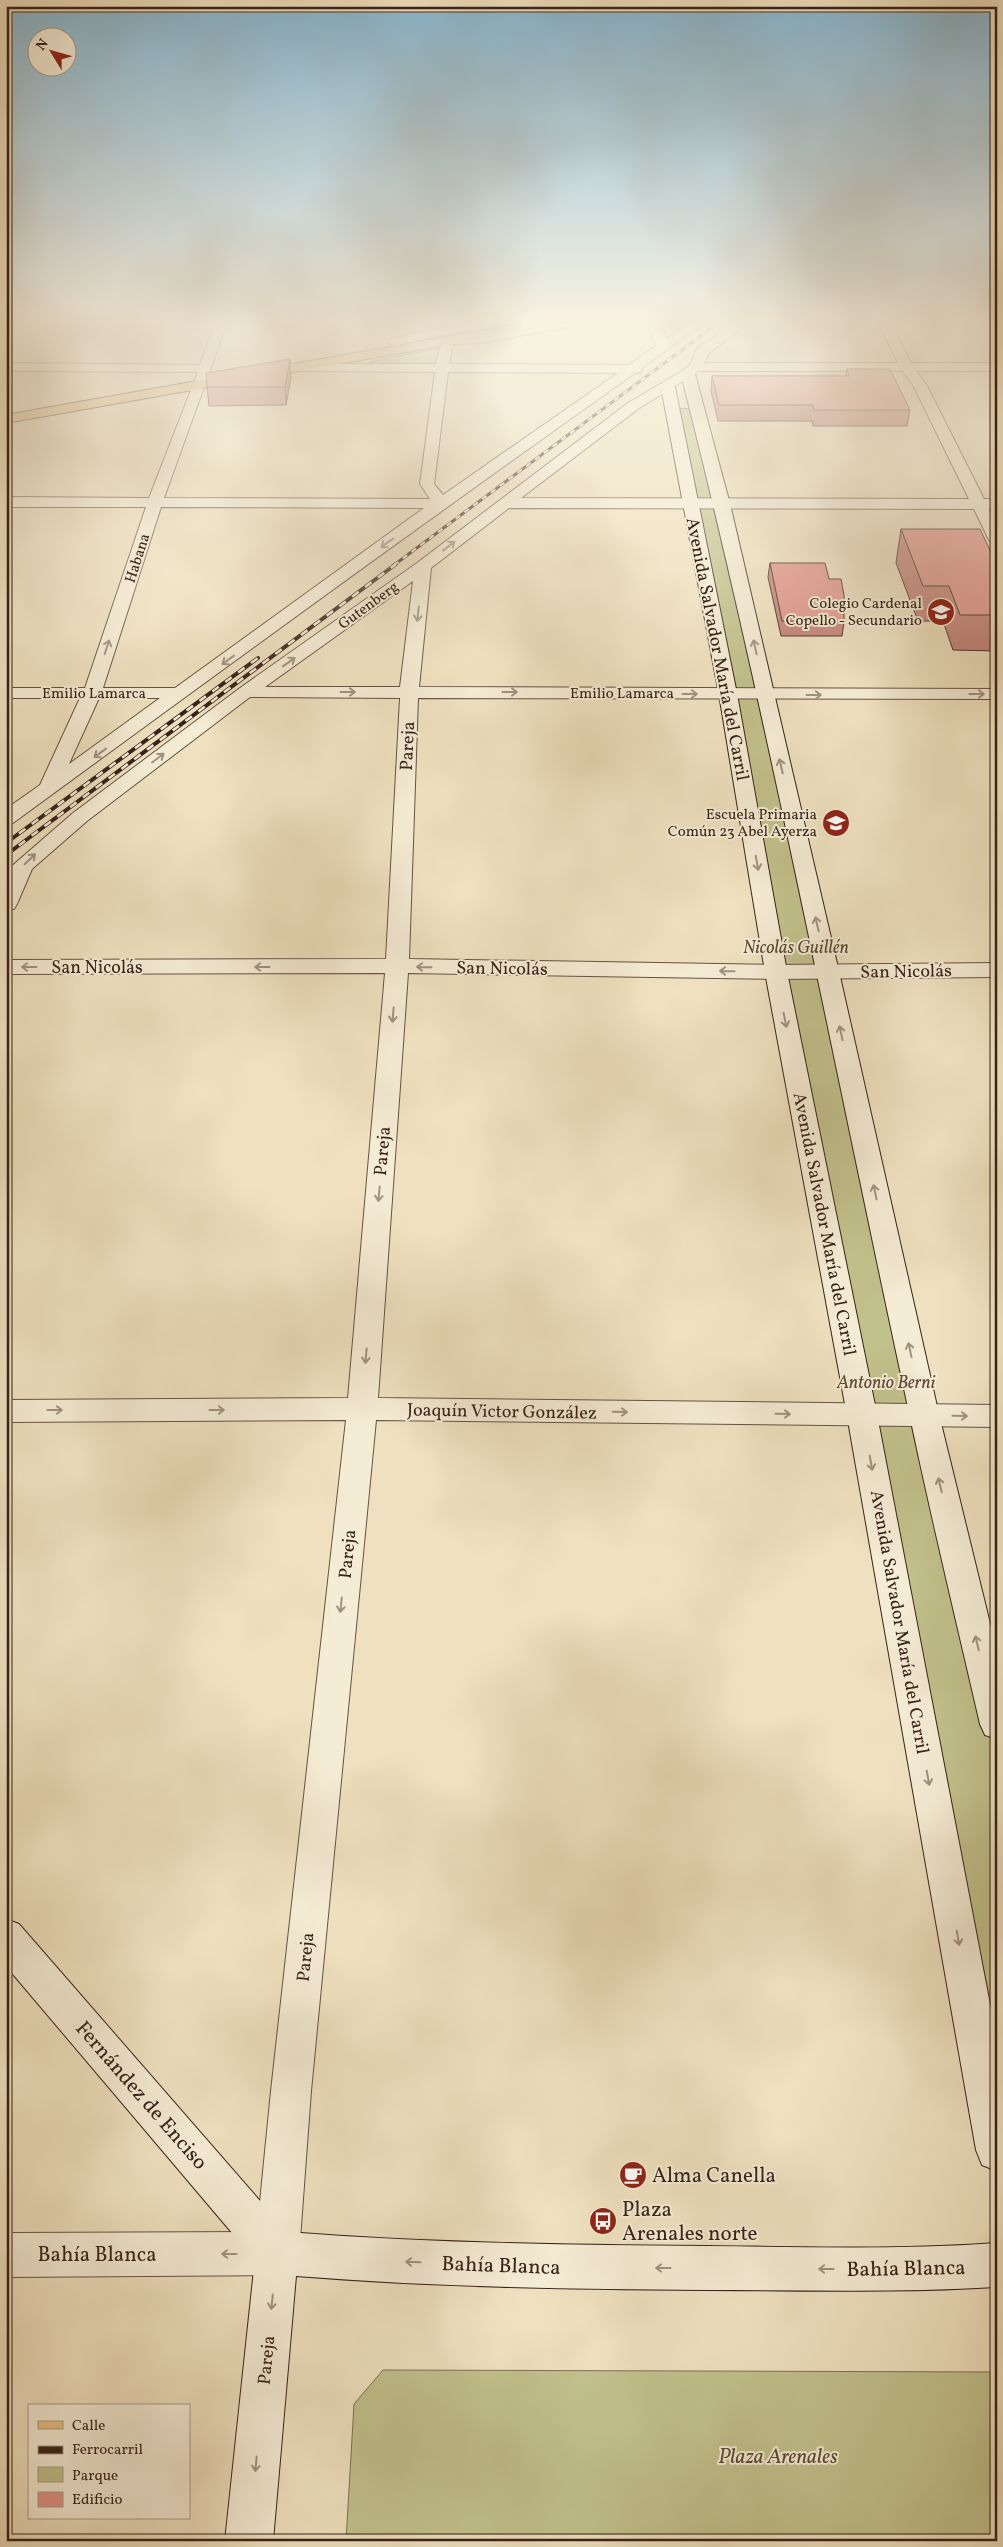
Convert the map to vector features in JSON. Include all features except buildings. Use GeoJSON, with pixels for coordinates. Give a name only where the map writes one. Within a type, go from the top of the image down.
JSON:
{"type":"FeatureCollection","features":[{"type":"Feature","properties":{"kind":"street","name":"Habana"},"geometry":{"type":"LineString","coordinates":[[48,791],[92,693],[155,502],[178,442]]}},
{"type":"Feature","properties":{"kind":"street"},"geometry":{"type":"LineString","coordinates":[[432,442],[427,484],[441,504]]}},
{"type":"Feature","properties":{"kind":"street"},"geometry":{"type":"LineString","coordinates":[[6,819],[48,791],[441,504],[531,442]]}},
{"type":"Feature","properties":{"kind":"street","name":"Gutenberg"},"geometry":{"type":"LineString","coordinates":[[7,902],[17,875],[32,856],[80,817],[246,692],[423,566],[586,442]]}},
{"type":"Feature","properties":{"kind":"street","name":"Avenida Salvador María del Carril"},"geometry":{"type":"LineString","coordinates":[[679,442],[728,694],[776,972],[862,1415],[997,2150]]}},
{"type":"Feature","properties":{"kind":"street","name":"Avenida Salvador María del Carril"},"geometry":{"type":"LineString","coordinates":[[708,442],[828,972],[924,1415],[997,1724]]}},
{"type":"Feature","properties":{"kind":"street"},"geometry":{"type":"LineString","coordinates":[[948,442],[997,540]]}},
{"type":"Feature","properties":{"kind":"street"},"geometry":{"type":"LineString","coordinates":[[6,502],[441,504]]}},
{"type":"Feature","properties":{"kind":"street"},"geometry":{"type":"LineString","coordinates":[[507,503],[997,504]]}},
{"type":"Feature","properties":{"kind":"street","name":"Pareja"},"geometry":{"type":"LineString","coordinates":[[249,2541],[291,2091],[362,1409],[397,966],[409,692],[423,566]]}},
{"type":"Feature","properties":{"kind":"street","name":"Emilio Lamarca"},"geometry":{"type":"LineString","coordinates":[[246,692],[765,695],[997,694]]}},
{"type":"Feature","properties":{"kind":"street","name":"Emilio Lamarca"},"geometry":{"type":"LineString","coordinates":[[6,693],[182,693]]}},
{"type":"Feature","properties":{"kind":"street","name":"San Nicolás"},"geometry":{"type":"LineString","coordinates":[[6,967],[397,966],[776,972],[997,970]]}},
{"type":"Feature","properties":{"kind":"street","name":"Joaquín Victor González"},"geometry":{"type":"LineString","coordinates":[[6,1411],[362,1409],[997,1416]]}},
{"type":"Feature","properties":{"kind":"street","name":"Fernández de Enciso"},"geometry":{"type":"LineString","coordinates":[[6,1937],[277,2254]]}},
{"type":"Feature","properties":{"kind":"street","name":"Bahía Blanca"},"geometry":{"type":"LineString","coordinates":[[6,2255],[277,2254],[359,2261],[615,2268],[936,2270],[997,2265]]}},
{"type":"Feature","properties":{"kind":"green space"},"geometry":{"type":"Polygon","coordinates":[[[679,442],[706,442],[997,1724],[997,2150],[679,442]]]}},
{"type":"Feature","properties":{"kind":"green space","name":"Plaza Arenales"},"geometry":{"type":"Polygon","coordinates":[[[383,2370],[997,2372],[997,2541],[346,2541],[354,2404],[383,2370]]]}},
{"type":"Feature","properties":{"kind":"railway"},"geometry":{"type":"LineString","coordinates":[[394,565],[559,442]]}},
{"type":"Feature","properties":{"kind":"railway"},"geometry":{"type":"LineString","coordinates":[[6,855],[396,564]]}},
{"type":"Feature","properties":{"kind":"railway"},"geometry":{"type":"LineString","coordinates":[[6,843],[258,658]]}},
{"type":"Feature","properties":{"kind":"place","name":"Colegio Cardenal Copello - Secundario"},"geometry":{"type":"Point","coordinates":[941,612]}},
{"type":"Feature","properties":{"kind":"place","name":"Escuela Primaria Común 23 Abel Ayerza"},"geometry":{"type":"Point","coordinates":[836,823]}},
{"type":"Feature","properties":{"kind":"place","name":"Alma Canella"},"geometry":{"type":"Point","coordinates":[633,2175]}},
{"type":"Feature","properties":{"kind":"place","name":"Plaza Arenales norte"},"geometry":{"type":"Point","coordinates":[603,2221]}},
{"type":"Feature","properties":{"kind":"park label","name":"Nicolás Guillén"},"geometry":{"type":"Point","coordinates":[796,947]}},
{"type":"Feature","properties":{"kind":"park label","name":"Antonio Berni"},"geometry":{"type":"Point","coordinates":[886,1382]}}]}
